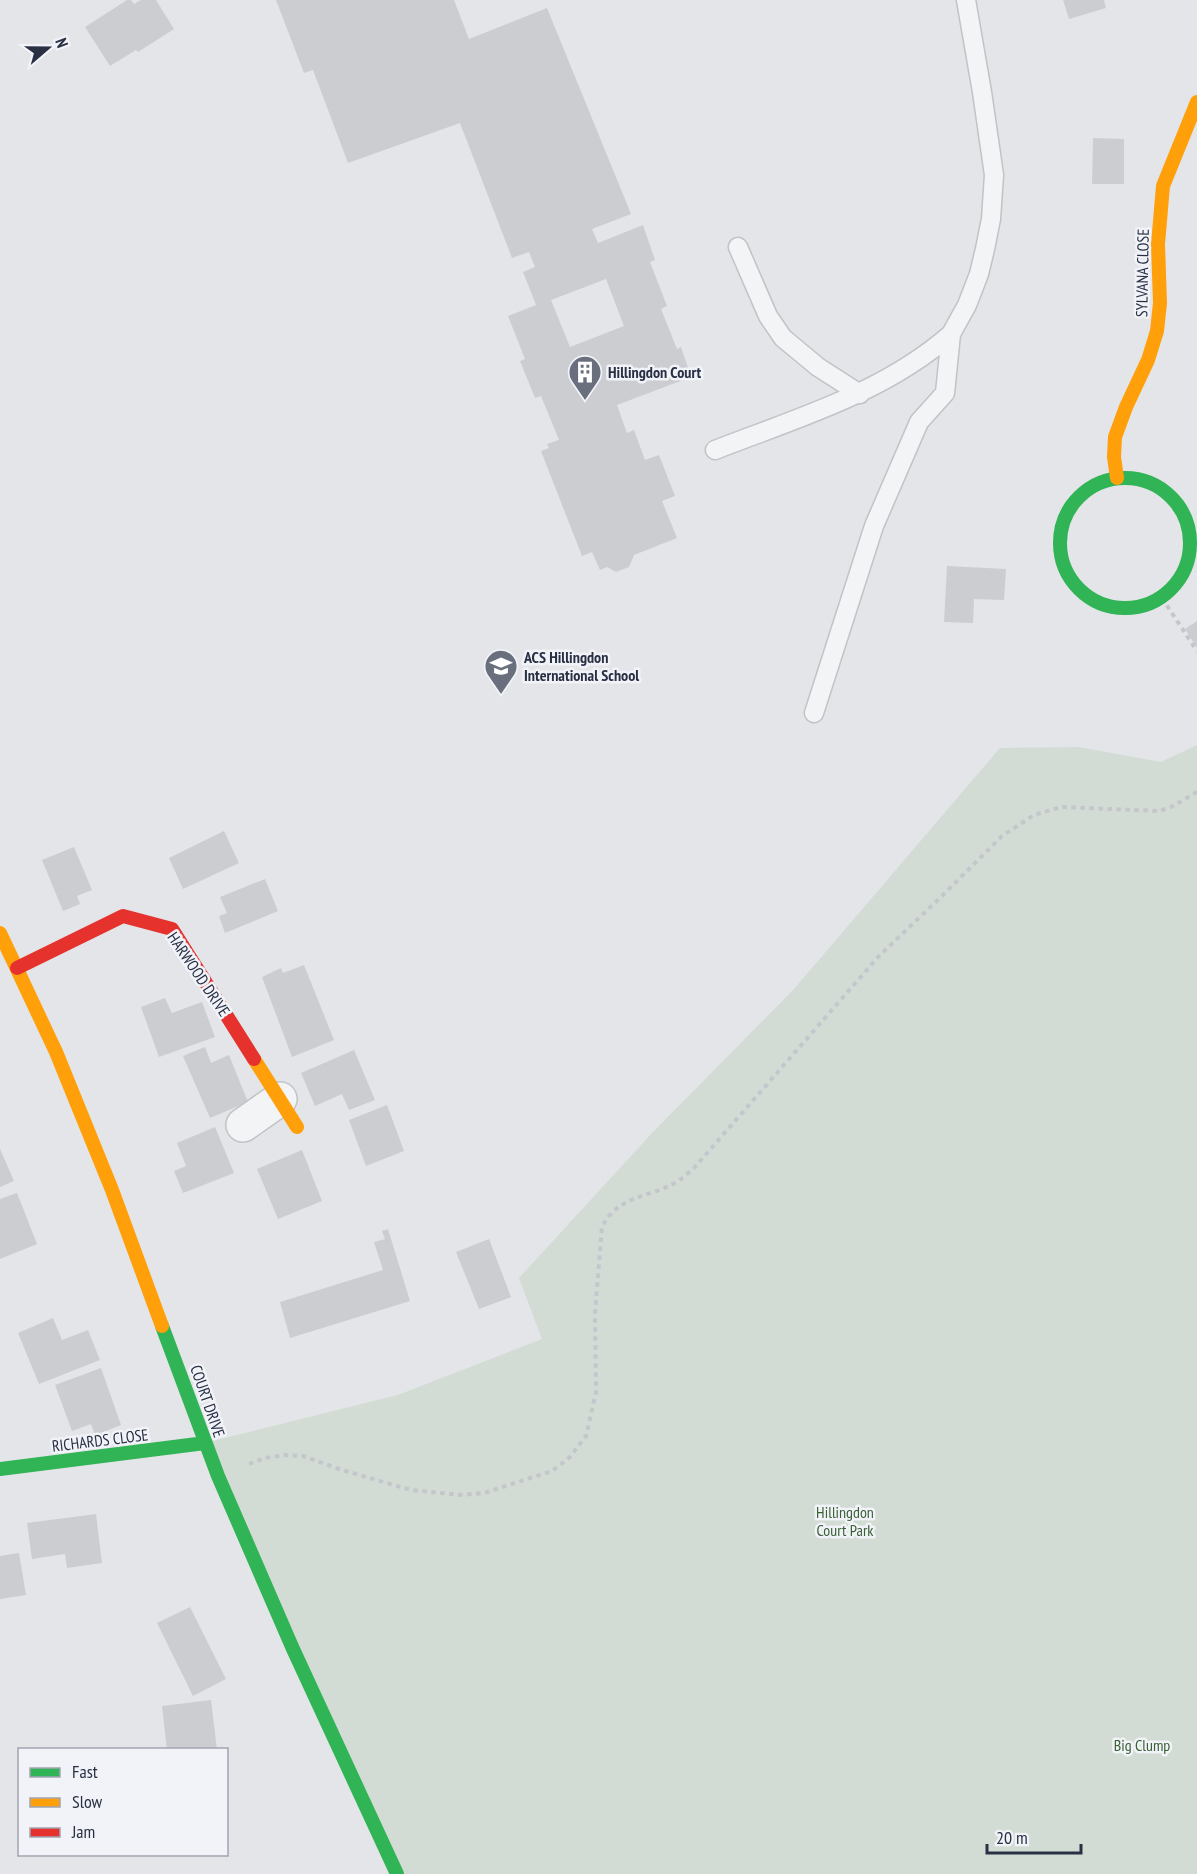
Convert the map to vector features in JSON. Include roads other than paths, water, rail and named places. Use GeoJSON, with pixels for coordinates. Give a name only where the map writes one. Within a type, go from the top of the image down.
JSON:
{"type":"FeatureCollection","features":[{"type":"Feature","properties":{"kind":"street","name":"SYLVANA CLOSE"},"geometry":{"type":"LineString","coordinates":[[1117,478],[1114,457],[1115,437],[1148,360],[1157,331],[1160,303],[1158,244],[1163,186],[1197,102]]}},
{"type":"Feature","properties":{"kind":"street"},"geometry":{"type":"LineString","coordinates":[[1117,478],[1144,480],[1160,487],[1177,502],[1188,522],[1191,545],[1187,566],[1180,580],[1162,598],[1134,608],[1106,606],[1084,593],[1073,582],[1065,568],[1061,553],[1060,538],[1063,524],[1071,507],[1091,487],[1117,478]]}},
{"type":"Feature","properties":{"kind":"street","name":"HARWOOD DRIVE"},"geometry":{"type":"LineString","coordinates":[[17,968],[123,916],[171,928],[297,1127]]}},
{"type":"Feature","properties":{"kind":"street","name":"COURT DRIVE"},"geometry":{"type":"LineString","coordinates":[[0,933],[56,1052],[112,1190],[171,1344],[218,1476],[297,1660],[397,1874]]}},
{"type":"Feature","properties":{"kind":"street"},"geometry":{"type":"LineString","coordinates":[[243,1125],[280,1099]]}},
{"type":"Feature","properties":{"kind":"street","name":"RICHARDS CLOSE"},"geometry":{"type":"LineString","coordinates":[[0,1469],[205,1443]]}},
{"type":"Feature","properties":{"kind":"lane"},"geometry":{"type":"LineString","coordinates":[[715,450],[860,394],[922,358],[951,334],[967,305],[979,274],[991,219],[994,176],[966,0]]}},
{"type":"Feature","properties":{"kind":"lane"},"geometry":{"type":"LineString","coordinates":[[738,247],[768,316],[783,338],[818,367],[860,394]]}},
{"type":"Feature","properties":{"kind":"lane"},"geometry":{"type":"LineString","coordinates":[[814,713],[874,526],[919,422],[945,393],[951,334]]}},
{"type":"Feature","properties":{"kind":"place","name":"Hillingdon Court"},"geometry":{"type":"Point","coordinates":[585,401]}},
{"type":"Feature","properties":{"kind":"place","name":"ACS Hillingdon International School"},"geometry":{"type":"Point","coordinates":[501,695]}},
{"type":"Feature","properties":{"kind":"park label","name":"Hillingdon Court Park"},"geometry":{"type":"Point","coordinates":[845,1521]}},
{"type":"Feature","properties":{"kind":"park label","name":"Big Clump"},"geometry":{"type":"Point","coordinates":[1142,1745]}}]}
